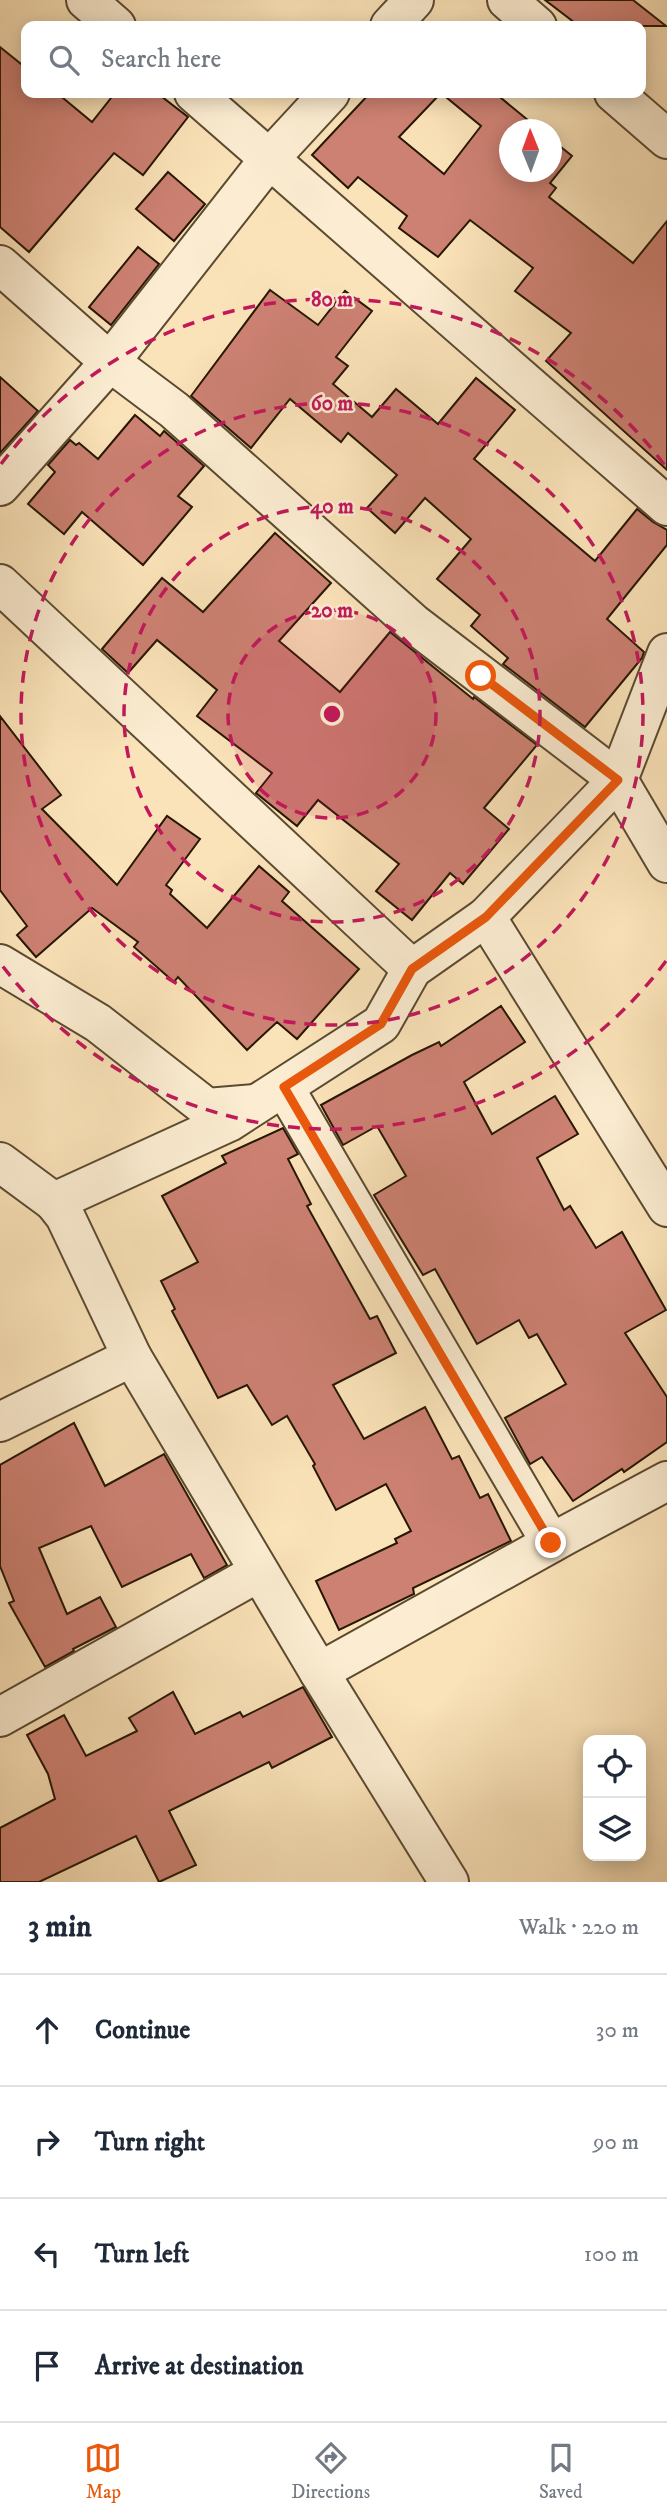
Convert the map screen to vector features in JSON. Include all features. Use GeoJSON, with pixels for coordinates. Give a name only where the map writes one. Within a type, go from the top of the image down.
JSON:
{"type":"FeatureCollection","features":[{"type":"Feature","properties":{"kind":"street"},"geometry":{"type":"LineString","coordinates":[[86,0],[110,21]]}},
{"type":"Feature","properties":{"kind":"street"},"geometry":{"type":"LineString","coordinates":[[395,21],[414,0]]}},
{"type":"Feature","properties":{"kind":"street"},"geometry":{"type":"LineString","coordinates":[[507,0],[531,21]]}},
{"type":"Feature","properties":{"kind":"street"},"geometry":{"type":"LineString","coordinates":[[200,98],[666,505]]}},
{"type":"Feature","properties":{"kind":"street"},"geometry":{"type":"LineString","coordinates":[[0,486],[110,362],[270,158],[325,98]]}},
{"type":"Feature","properties":{"kind":"street"},"geometry":{"type":"LineString","coordinates":[[620,98],[667,139]]}},
{"type":"Feature","properties":{"kind":"street"},"geometry":{"type":"LineString","coordinates":[[0,265],[110,362],[174,410],[413,623],[618,780],[667,863]]}},
{"type":"Feature","properties":{"kind":"street"},"geometry":{"type":"LineString","coordinates":[[0,584],[412,969]]}},
{"type":"Feature","properties":{"kind":"street"},"geometry":{"type":"LineString","coordinates":[[54,1202],[229,1122],[381,1024],[412,969],[486,917],[618,780],[667,653]]}},
{"type":"Feature","properties":{"kind":"street"},"geometry":{"type":"LineString","coordinates":[[486,917],[667,1207]]}},
{"type":"Feature","properties":{"kind":"street"},"geometry":{"type":"LineString","coordinates":[[0,964],[99,1023],[207,1108],[271,1095]]}},
{"type":"Feature","properties":{"kind":"street"},"geometry":{"type":"LineString","coordinates":[[271,1095],[551,1543]]}},
{"type":"Feature","properties":{"kind":"street"},"geometry":{"type":"LineString","coordinates":[[0,1162],[54,1202],[65,1216],[132,1357],[319,1672],[449,1882]]}},
{"type":"Feature","properties":{"kind":"street"},"geometry":{"type":"LineString","coordinates":[[0,1422],[132,1357]]}},
{"type":"Feature","properties":{"kind":"street"},"geometry":{"type":"LineString","coordinates":[[319,1672],[667,1481]]}},
{"type":"Feature","properties":{"kind":"street"},"geometry":{"type":"LineString","coordinates":[[0,1717],[260,1572]]}},
{"type":"Feature","properties":{"kind":"building"},"geometry":{"type":"Polygon","coordinates":[[[545,0],[633,0],[666,26],[646,26],[646,21],[572,21],[545,0]]]}},
{"type":"Feature","properties":{"kind":"building"},"geometry":{"type":"Polygon","coordinates":[[[0,47],[21,64],[21,98],[63,98],[92,122],[111,98],[163,98],[188,117],[143,175],[114,153],[29,252],[0,227],[0,47]]]}},
{"type":"Feature","properties":{"kind":"building"},"geometry":{"type":"Polygon","coordinates":[[[365,98],[436,98],[399,137],[444,174],[481,126],[447,98],[501,98],[527,119],[499,119],[499,182],[551,182],[556,188],[549,197],[633,263],[667,221],[667,470],[546,361],[571,333],[515,291],[533,268],[470,220],[438,257],[399,228],[407,216],[358,177],[348,188],[312,155],[365,98]]]}},
{"type":"Feature","properties":{"kind":"building"},"geometry":{"type":"Polygon","coordinates":[[[562,148],[572,156],[562,168],[562,148]]]}},
{"type":"Feature","properties":{"kind":"building"},"geometry":{"type":"Polygon","coordinates":[[[168,172],[205,204],[174,241],[136,209],[168,172]]]}},
{"type":"Feature","properties":{"kind":"building"},"geometry":{"type":"Polygon","coordinates":[[[138,247],[159,264],[111,325],[89,307],[138,247]]]}},
{"type":"Feature","properties":{"kind":"building"},"geometry":{"type":"Polygon","coordinates":[[[270,290],[318,325],[345,291],[372,311],[336,357],[348,366],[333,384],[372,417],[396,389],[438,424],[476,378],[515,410],[474,459],[595,561],[637,509],[667,530],[667,545],[607,619],[644,652],[642,658],[585,727],[503,664],[508,658],[471,626],[480,615],[437,579],[471,539],[425,498],[395,533],[367,508],[397,475],[348,433],[341,442],[290,399],[251,448],[191,396],[270,290]]]}},
{"type":"Feature","properties":{"kind":"building"},"geometry":{"type":"Polygon","coordinates":[[[0,377],[38,411],[0,453],[0,377]]]}},
{"type":"Feature","properties":{"kind":"building"},"geometry":{"type":"Polygon","coordinates":[[[135,415],[160,436],[164,431],[204,466],[178,496],[192,507],[143,565],[82,512],[64,534],[28,504],[55,472],[48,465],[70,440],[76,445],[79,443],[98,459],[135,415]]]}},
{"type":"Feature","properties":{"kind":"building"},"geometry":{"type":"Polygon","coordinates":[[[275,533],[331,583],[279,641],[340,692],[390,632],[473,699],[474,697],[537,745],[484,808],[509,829],[463,884],[450,873],[412,920],[376,891],[399,864],[318,800],[297,826],[256,793],[272,773],[197,716],[217,690],[157,640],[128,673],[102,649],[162,578],[203,612],[275,533]]]}},
{"type":"Feature","properties":{"kind":"building"},"geometry":{"type":"Polygon","coordinates":[[[0,716],[61,795],[42,809],[117,885],[167,816],[200,839],[166,885],[172,890],[170,894],[207,928],[259,866],[289,892],[282,901],[359,969],[297,1039],[277,1022],[247,1050],[178,977],[174,982],[134,947],[138,942],[92,908],[36,957],[17,935],[27,926],[0,890],[0,716]]]}},
{"type":"Feature","properties":{"kind":"building"},"geometry":{"type":"Polygon","coordinates":[[[501,1006],[525,1042],[464,1082],[492,1134],[555,1096],[578,1134],[537,1158],[564,1210],[570,1206],[596,1248],[622,1232],[666,1310],[625,1333],[667,1397],[667,1442],[624,1472],[622,1469],[573,1501],[542,1457],[530,1464],[505,1418],[566,1384],[537,1334],[529,1338],[519,1320],[477,1344],[435,1269],[423,1275],[374,1195],[406,1176],[377,1126],[343,1145],[321,1105],[412,1055],[439,1042],[441,1046],[501,1006]]]}},
{"type":"Feature","properties":{"kind":"building"},"geometry":{"type":"Polygon","coordinates":[[[283,1128],[298,1154],[288,1159],[311,1204],[307,1206],[370,1319],[377,1316],[396,1353],[333,1385],[364,1439],[425,1407],[452,1459],[459,1456],[480,1498],[488,1494],[511,1541],[413,1588],[414,1594],[339,1630],[316,1581],[397,1543],[395,1539],[411,1531],[386,1484],[336,1510],[313,1466],[315,1464],[287,1416],[272,1425],[247,1385],[218,1398],[172,1311],[175,1309],[161,1281],[198,1262],[162,1196],[226,1163],[222,1156],[283,1128]]]}},
{"type":"Feature","properties":{"kind":"building"},"geometry":{"type":"Polygon","coordinates":[[[74,1423],[105,1486],[164,1454],[227,1565],[204,1578],[191,1554],[122,1587],[91,1526],[39,1548],[67,1614],[100,1597],[116,1627],[45,1667],[9,1603],[14,1601],[0,1566],[0,1465],[74,1423]]]}},
{"type":"Feature","properties":{"kind":"building"},"geometry":{"type":"Polygon","coordinates":[[[303,1687],[332,1737],[272,1768],[269,1762],[169,1811],[196,1865],[159,1882],[136,1836],[39,1882],[0,1882],[0,1828],[55,1799],[48,1774],[27,1735],[64,1715],[86,1756],[137,1731],[129,1718],[173,1692],[195,1734],[240,1712],[243,1717],[303,1687]]]}},
{"type":"Feature","properties":{"kind":"route"},"geometry":{"type":"LineString","coordinates":[[481,676],[618,780],[486,917],[412,969],[381,1024],[284,1087],[551,1543]]}}]}
